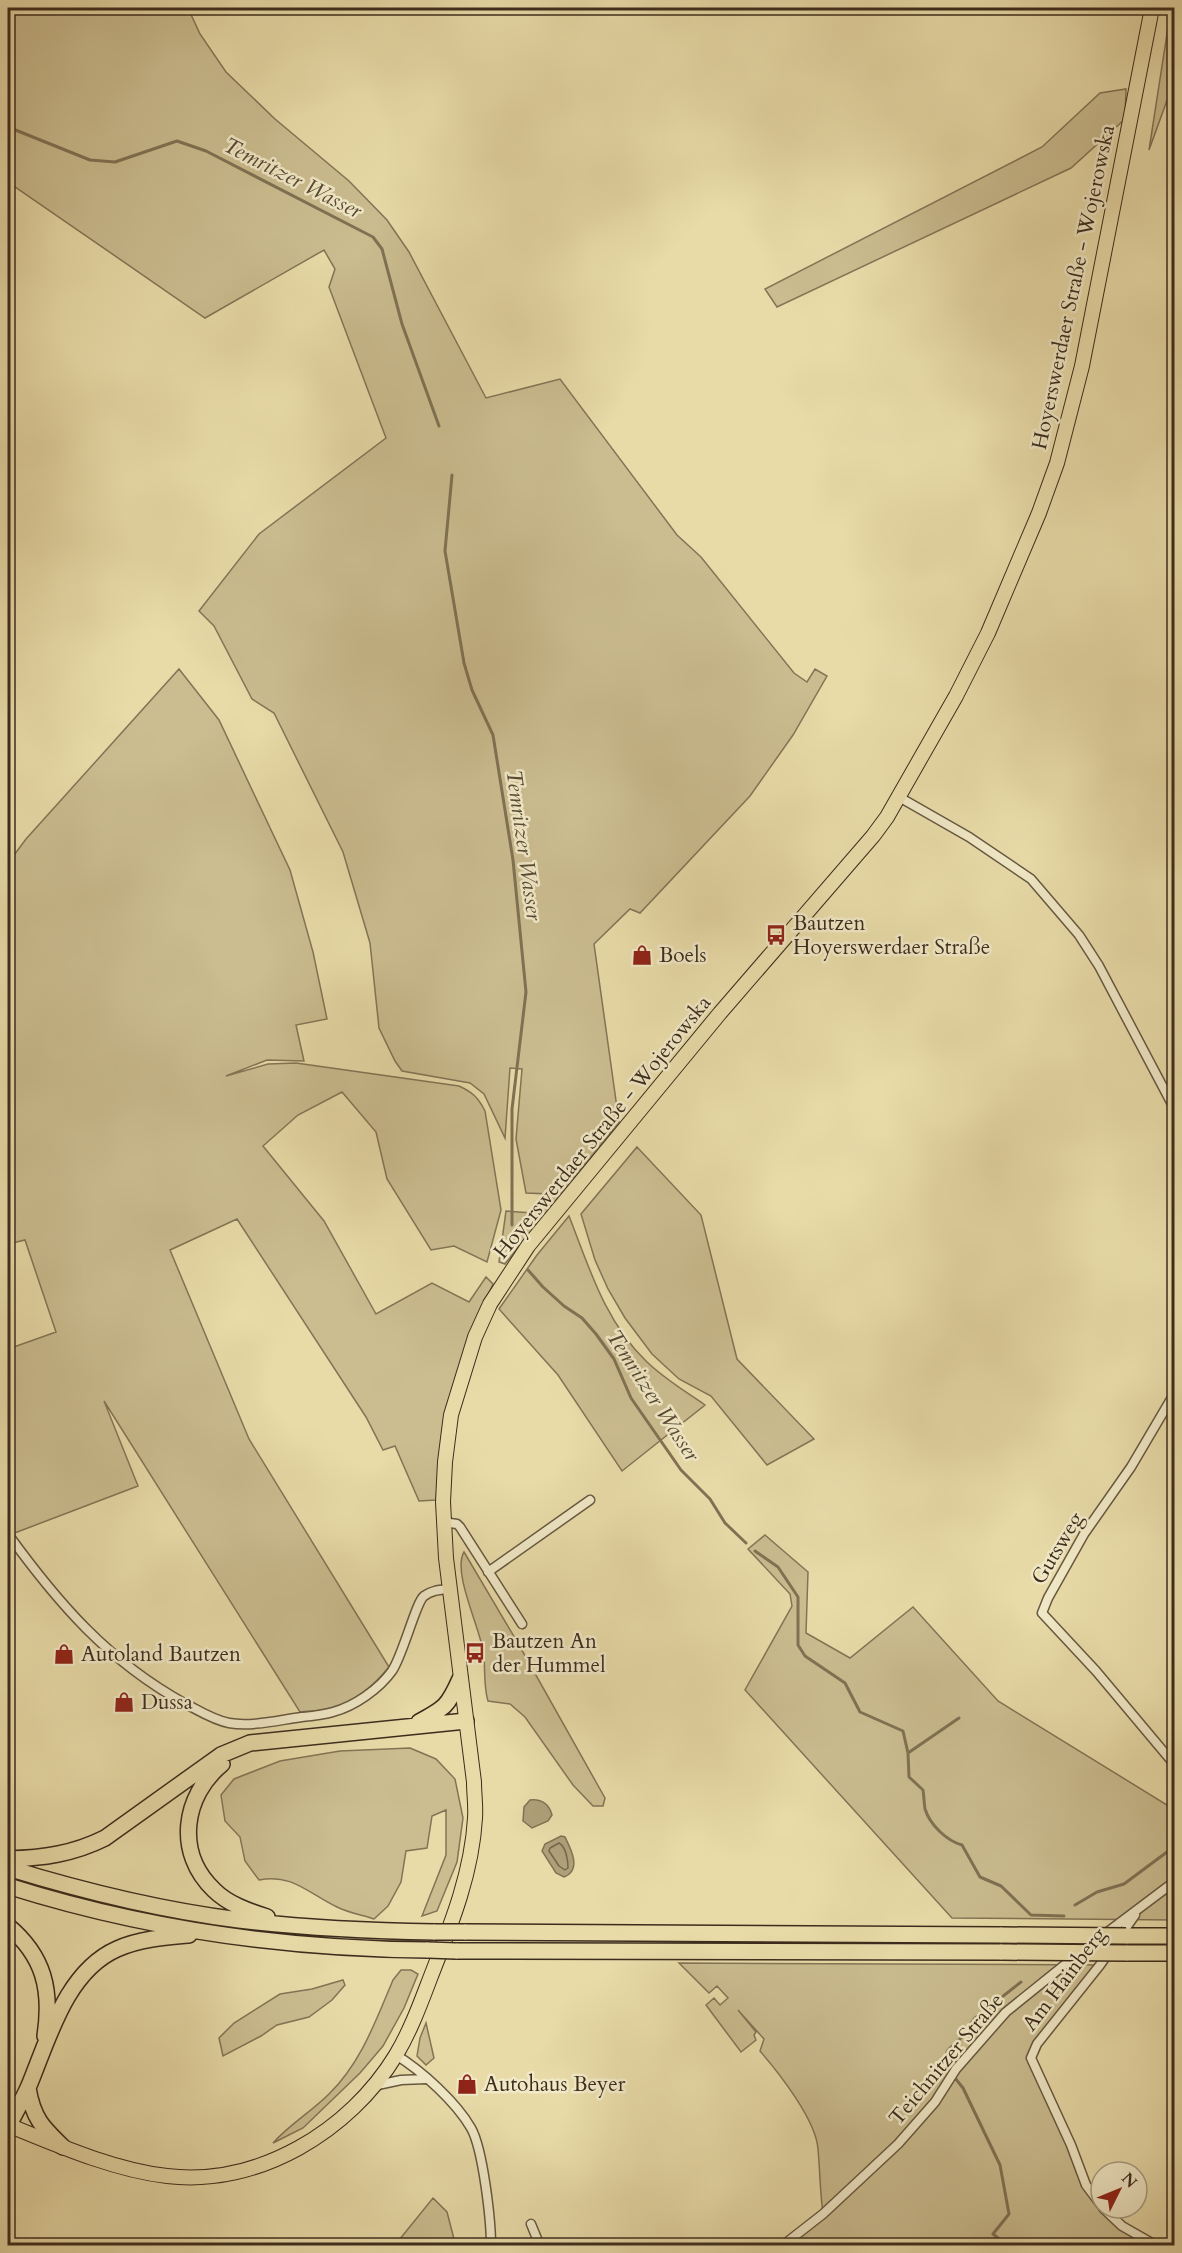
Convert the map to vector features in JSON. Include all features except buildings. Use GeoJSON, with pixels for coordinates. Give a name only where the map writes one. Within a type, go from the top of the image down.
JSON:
{"type":"FeatureCollection","features":[{"type":"Feature","properties":{"kind":"highway"},"geometry":{"type":"LineString","coordinates":[[410,1726],[442,1710],[453,1696],[460,1679]]}},
{"type":"Feature","properties":{"kind":"highway"},"geometry":{"type":"LineString","coordinates":[[8,1859],[44,1857],[86,1847],[105,1838],[221,1755],[250,1743],[466,1721]]}},
{"type":"Feature","properties":{"kind":"highway"},"geometry":{"type":"LineString","coordinates":[[282,1741],[238,1755],[224,1762],[209,1775],[191,1808],[188,1825],[189,1837],[197,1866],[213,1890],[244,1909],[299,1926]]}},
{"type":"Feature","properties":{"kind":"highway"},"geometry":{"type":"LineString","coordinates":[[8,1868],[131,1901],[238,1920],[364,1931],[1174,1936]]}},
{"type":"Feature","properties":{"kind":"highway"},"geometry":{"type":"LineString","coordinates":[[8,1886],[94,1911],[204,1933],[311,1945],[456,1951],[1174,1953]]}},
{"type":"Feature","properties":{"kind":"highway"},"geometry":{"type":"LineString","coordinates":[[8,1926],[27,1945],[40,1965],[47,1987],[48,2010],[43,2046]]}},
{"type":"Feature","properties":{"kind":"highway"},"geometry":{"type":"LineString","coordinates":[[8,2125],[28,2088],[43,2046],[73,1988],[86,1971],[100,1958],[129,1944],[204,1933]]}},
{"type":"Feature","properties":{"kind":"highway"},"geometry":{"type":"LineString","coordinates":[[28,2088],[35,2116],[41,2126],[63,2147]]}},
{"type":"Feature","properties":{"kind":"main road","name":"Hoyerswerdaer Straße - Wojerowska"},"geometry":{"type":"LineString","coordinates":[[8,2125],[63,2147],[146,2173],[168,2176],[210,2176],[232,2173],[276,2158],[322,2134],[343,2118],[373,2086],[396,2055],[420,2006],[461,1892],[471,1853],[475,1817],[474,1782],[443,1522],[445,1462],[451,1415],[476,1337],[490,1304],[528,1246],[720,1013],[873,836],[899,797],[956,696],[988,633],[1039,513],[1057,463],[1082,366],[1152,8]]}},
{"type":"Feature","properties":{"kind":"street"},"geometry":{"type":"LineString","coordinates":[[899,797],[969,837],[1031,879],[1079,935],[1099,966],[1174,1108]]}},
{"type":"Feature","properties":{"kind":"street","name":"Gutsweg"},"geometry":{"type":"LineString","coordinates":[[1174,1395],[1131,1467],[1084,1534],[1042,1613],[1096,1671],[1174,1764]]}},
{"type":"Feature","properties":{"kind":"street"},"geometry":{"type":"LineString","coordinates":[[489,1572],[590,1500]]}},
{"type":"Feature","properties":{"kind":"street"},"geometry":{"type":"LineString","coordinates":[[443,1522],[457,1524],[460,1527],[522,1624]]}},
{"type":"Feature","properties":{"kind":"street"},"geometry":{"type":"LineString","coordinates":[[8,1534],[39,1577],[68,1611],[99,1643],[128,1668],[154,1687],[217,1720],[231,1724],[333,1712],[353,1703],[376,1687],[392,1671],[401,1655],[422,1597],[433,1590],[450,1589]]}},
{"type":"Feature","properties":{"kind":"street","name":"Teichnitzer Straße"},"geometry":{"type":"LineString","coordinates":[[782,2246],[823,2214],[897,2144],[935,2102],[962,2062],[1006,2012],[1174,1882]]}},
{"type":"Feature","properties":{"kind":"street","name":"Am Hainberg"},"geometry":{"type":"LineString","coordinates":[[1089,2189],[1031,2058],[1036,2044],[1100,1965],[1140,1907]]}},
{"type":"Feature","properties":{"kind":"street"},"geometry":{"type":"LineString","coordinates":[[396,2055],[454,2105],[472,2129],[483,2169],[491,2246]]}},
{"type":"Feature","properties":{"kind":"street"},"geometry":{"type":"LineString","coordinates":[[373,2086],[401,2080],[426,2079]]}},
{"type":"Feature","properties":{"kind":"street","name":"Am Hainberg"},"geometry":{"type":"LineString","coordinates":[[1116,2220],[1157,2246]]}},
{"type":"Feature","properties":{"kind":"street"},"geometry":{"type":"LineString","coordinates":[[531,2224],[540,2246]]}},
{"type":"Feature","properties":{"kind":"shaded area"},"geometry":{"type":"Polygon","coordinates":[[[8,8],[188,8],[200,34],[226,72],[275,119],[349,181],[387,220],[409,252],[486,398],[560,379],[677,535],[701,557],[794,673],[807,682],[815,669],[827,676],[793,735],[750,796],[640,913],[630,909],[594,944],[619,1122],[505,1264],[499,1262],[506,1211],[533,1213],[549,1194],[526,1193],[516,1139],[522,1069],[510,1068],[505,1138],[484,1094],[470,1083],[402,1071],[379,1028],[370,943],[343,852],[274,713],[252,699],[214,626],[199,611],[259,534],[386,438],[329,287],[335,269],[324,250],[205,318],[8,182],[8,8]]]}},
{"type":"Feature","properties":{"kind":"shaded area"},"geometry":{"type":"Polygon","coordinates":[[[1171,8],[1174,8],[1174,81],[1149,150],[1171,8]]]}},
{"type":"Feature","properties":{"kind":"shaded area"},"geometry":{"type":"Polygon","coordinates":[[[1126,89],[1125,119],[1071,168],[777,307],[765,289],[1042,147],[1100,93],[1126,89]]]}},
{"type":"Feature","properties":{"kind":"shaded area"},"geometry":{"type":"Polygon","coordinates":[[[179,669],[219,720],[290,870],[313,952],[327,1019],[296,1025],[304,1061],[267,1060],[226,1076],[268,1064],[296,1063],[464,1088],[477,1099],[485,1111],[501,1210],[487,1262],[454,1246],[431,1250],[387,1179],[376,1132],[342,1092],[298,1115],[263,1146],[324,1221],[376,1314],[432,1283],[469,1302],[486,1277],[493,1284],[469,1339],[444,1420],[436,1500],[419,1501],[395,1446],[383,1450],[366,1417],[237,1219],[170,1250],[249,1439],[389,1667],[357,1697],[329,1709],[300,1712],[104,1401],[138,1486],[12,1534],[8,1527],[8,1349],[56,1332],[25,1240],[8,1244],[8,863],[26,839],[179,669]]]}},
{"type":"Feature","properties":{"kind":"shaded area"},"geometry":{"type":"Polygon","coordinates":[[[637,1147],[701,1215],[737,1359],[814,1439],[767,1465],[711,1396],[679,1379],[652,1354],[625,1318],[595,1260],[581,1214],[637,1147]]]}},
{"type":"Feature","properties":{"kind":"shaded area"},"geometry":{"type":"Polygon","coordinates":[[[569,1216],[591,1274],[619,1329],[653,1367],[705,1405],[622,1471],[558,1375],[499,1309],[537,1255],[569,1216]]]}},
{"type":"Feature","properties":{"kind":"shaded area"},"geometry":{"type":"Polygon","coordinates":[[[765,1535],[808,1572],[806,1633],[850,1658],[913,1607],[998,1701],[1167,1805],[1174,1826],[1174,1920],[952,1918],[745,1690],[792,1606],[790,1594],[748,1549],[765,1535]]]}},
{"type":"Feature","properties":{"kind":"shaded area"},"geometry":{"type":"Polygon","coordinates":[[[464,1552],[605,1798],[603,1806],[593,1806],[573,1785],[525,1717],[510,1704],[488,1701],[481,1641],[461,1573],[464,1552]]]}},
{"type":"Feature","properties":{"kind":"shaded area"},"geometry":{"type":"Polygon","coordinates":[[[410,1748],[436,1759],[455,1779],[463,1818],[457,1862],[437,1911],[422,1916],[446,1855],[446,1810],[432,1816],[427,1848],[406,1851],[401,1882],[388,1906],[374,1919],[342,1909],[291,1882],[281,1879],[259,1880],[245,1861],[240,1837],[225,1821],[221,1795],[234,1779],[280,1761],[340,1751],[410,1748]]]}},
{"type":"Feature","properties":{"kind":"shaded area"},"geometry":{"type":"Polygon","coordinates":[[[679,1963],[1100,1965],[1031,2058],[1089,2182],[1089,2220],[1119,2220],[1157,2245],[1174,2245],[831,2246],[826,2240],[820,2245],[782,2245],[823,2214],[816,2137],[795,2097],[760,2051],[764,2039],[738,2010],[756,2032],[754,2035],[756,2040],[741,2052],[706,2005],[714,1998],[720,2005],[728,1998],[717,1986],[709,1993],[679,1963]]]}},
{"type":"Feature","properties":{"kind":"shaded area"},"geometry":{"type":"Polygon","coordinates":[[[401,1970],[411,1970],[418,1974],[404,2008],[383,2046],[360,2073],[303,2128],[273,2143],[329,2094],[350,2069],[367,2040],[393,1980],[401,1970]]]}},
{"type":"Feature","properties":{"kind":"shaded area"},"geometry":{"type":"Polygon","coordinates":[[[343,1980],[345,1985],[332,2000],[309,2017],[277,2025],[223,2056],[219,2038],[234,2023],[280,1994],[312,1989],[343,1980]]]}},
{"type":"Feature","properties":{"kind":"shaded area"},"geometry":{"type":"Polygon","coordinates":[[[426,2023],[434,2058],[426,2065],[417,2056],[420,2038],[426,2023]]]}},
{"type":"Feature","properties":{"kind":"shaded area"},"geometry":{"type":"Polygon","coordinates":[[[433,2198],[447,2212],[454,2239],[458,2245],[395,2245],[433,2198]]]}},
{"type":"Feature","properties":{"kind":"water"},"geometry":{"type":"Polygon","coordinates":[[[530,1800],[544,1803],[552,1815],[548,1821],[532,1828],[523,1821],[524,1807],[530,1800]]]}},
{"type":"Feature","properties":{"kind":"water"},"geometry":{"type":"Polygon","coordinates":[[[561,1836],[565,1837],[574,1859],[573,1869],[564,1877],[556,1873],[542,1851],[545,1844],[561,1836]]]}},
{"type":"Feature","properties":{"kind":"waterway","name":"Temritzer Wasser"},"geometry":{"type":"LineString","coordinates":[[8,127],[90,160],[115,162],[177,141],[206,151],[373,237],[382,249],[402,324],[439,426]]}},
{"type":"Feature","properties":{"kind":"waterway","name":"Temritzer Wasser"},"geometry":{"type":"LineString","coordinates":[[452,475],[445,551],[464,663],[472,690],[493,735],[513,860],[526,992],[512,1109],[512,1225]]}},
{"type":"Feature","properties":{"kind":"waterway","name":"Temritzer Wasser"},"geometry":{"type":"LineString","coordinates":[[528,1270],[543,1287],[564,1306],[582,1318],[596,1334],[614,1359],[631,1398],[681,1470],[710,1499],[725,1523],[746,1543]]}},
{"type":"Feature","properties":{"kind":"waterway","name":"Temritzer Wasser"},"geometry":{"type":"LineString","coordinates":[[755,1551],[778,1567],[798,1597],[798,1645],[805,1656],[845,1683],[860,1712],[903,1731],[908,1753],[909,1777],[923,1790],[927,1815],[940,1832],[962,1845],[980,1877],[1001,1886],[1031,1915],[1064,1916]]}},
{"type":"Feature","properties":{"kind":"waterway"},"geometry":{"type":"LineString","coordinates":[[908,1753],[959,1718]]}},
{"type":"Feature","properties":{"kind":"waterway"},"geometry":{"type":"LineString","coordinates":[[1075,1905],[1097,1892],[1124,1884],[1167,1852]]}},
{"type":"Feature","properties":{"kind":"waterway","name":"Temritzer Wasser"},"geometry":{"type":"LineString","coordinates":[[1008,2246],[993,2234],[1009,2214],[1000,2165],[963,2088],[943,2063],[948,2050],[962,2037],[974,2019],[1021,1982]]}},
{"type":"Feature","properties":{"kind":"place","name":"Bautzen Hoyerswerdaer Straße"},"geometry":{"type":"Point","coordinates":[776,935]}},
{"type":"Feature","properties":{"kind":"place","name":"Boels"},"geometry":{"type":"Point","coordinates":[642,955]}},
{"type":"Feature","properties":{"kind":"place","name":"Bautzen An der Hummel"},"geometry":{"type":"Point","coordinates":[475,1653]}},
{"type":"Feature","properties":{"kind":"place","name":"Autoland Bautzen"},"geometry":{"type":"Point","coordinates":[64,1654]}},
{"type":"Feature","properties":{"kind":"place","name":"Dussa"},"geometry":{"type":"Point","coordinates":[124,1702]}},
{"type":"Feature","properties":{"kind":"place","name":"Autohaus Beyer"},"geometry":{"type":"Point","coordinates":[467,2084]}}]}
